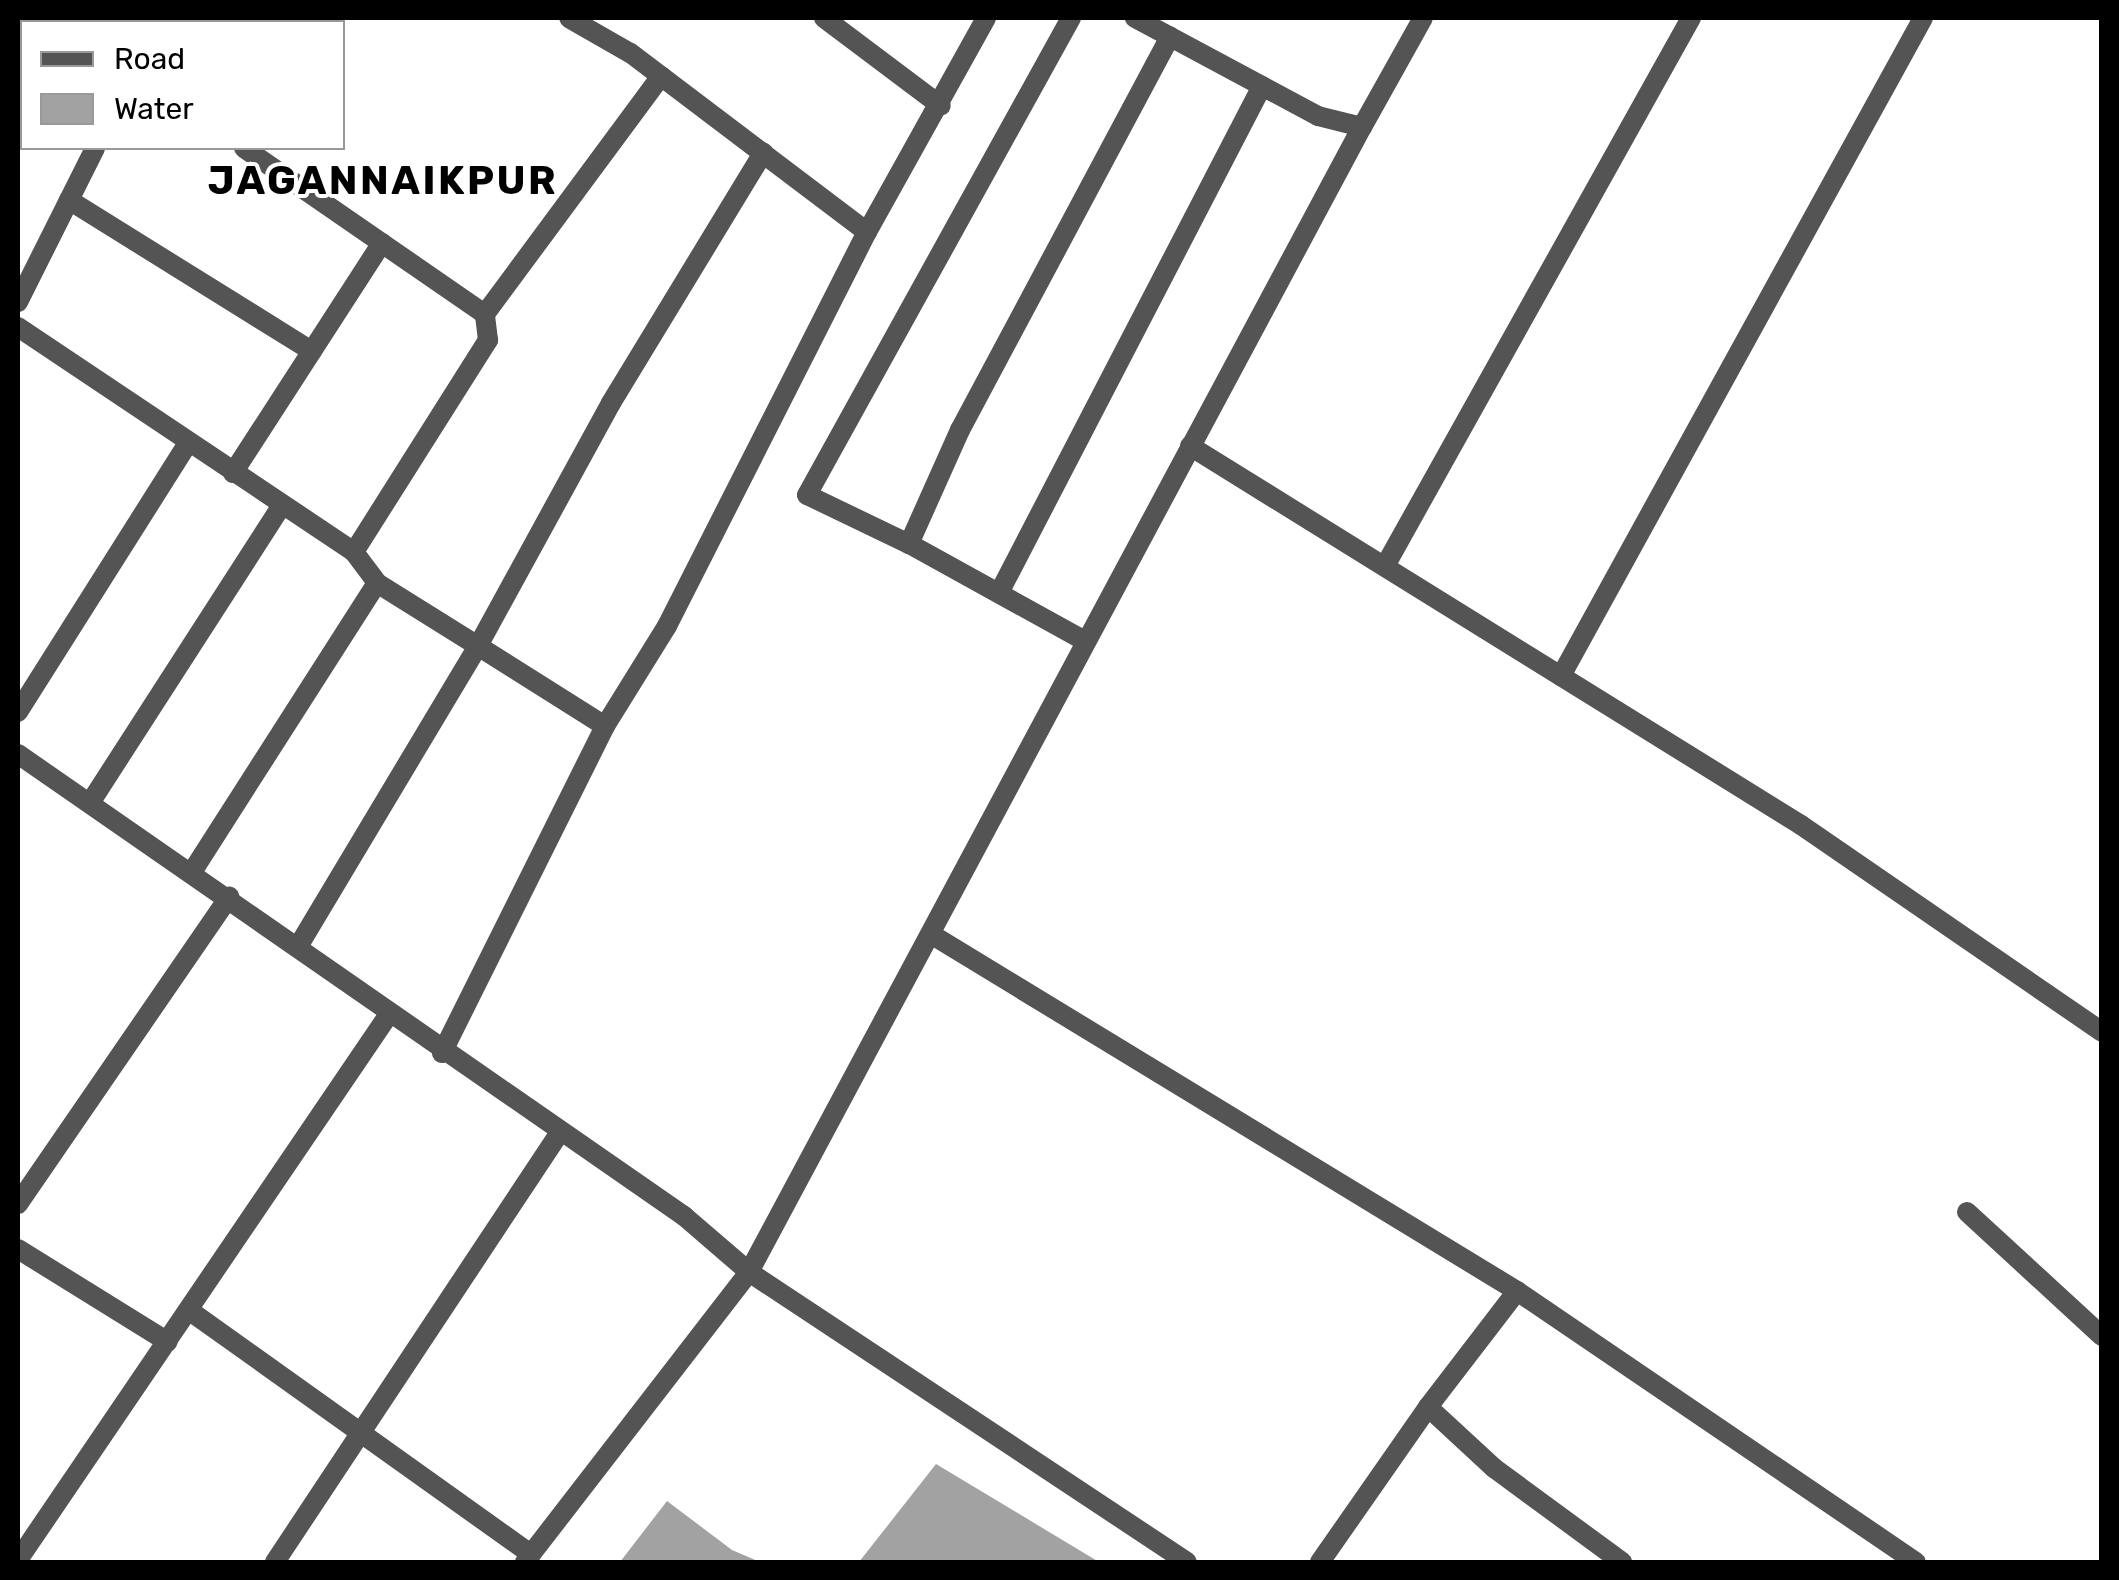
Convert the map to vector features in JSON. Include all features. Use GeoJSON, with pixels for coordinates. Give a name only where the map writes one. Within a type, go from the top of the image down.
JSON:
{"type":"FeatureCollection","features":[{"type":"Feature","properties":{"kind":"street"},"geometry":{"type":"LineString","coordinates":[[569,18],[661,76],[866,232]]}},
{"type":"Feature","properties":{"kind":"street"},"geometry":{"type":"LineString","coordinates":[[824,18],[941,106]]}},
{"type":"Feature","properties":{"kind":"street"},"geometry":{"type":"LineString","coordinates":[[442,1053],[605,726],[667,626],[866,232],[941,106],[986,18]]}},
{"type":"Feature","properties":{"kind":"street"},"geometry":{"type":"LineString","coordinates":[[1071,18],[807,494],[909,544],[1085,641]]}},
{"type":"Feature","properties":{"kind":"street"},"geometry":{"type":"LineString","coordinates":[[1135,18],[1318,116],[1362,127]]}},
{"type":"Feature","properties":{"kind":"street"},"geometry":{"type":"LineString","coordinates":[[190,1311],[528,1558],[749,1272],[934,936],[1085,641],[1423,18]]}},
{"type":"Feature","properties":{"kind":"street"},"geometry":{"type":"LineString","coordinates":[[1385,566],[1691,18]]}},
{"type":"Feature","properties":{"kind":"street"},"geometry":{"type":"LineString","coordinates":[[1561,676],[1923,18]]}},
{"type":"Feature","properties":{"kind":"street"},"geometry":{"type":"LineString","coordinates":[[909,544],[960,430],[1170,36]]}},
{"type":"Feature","properties":{"kind":"street"},"geometry":{"type":"LineString","coordinates":[[354,552],[488,340],[485,314],[661,76]]}},
{"type":"Feature","properties":{"kind":"street"},"geometry":{"type":"LineString","coordinates":[[999,594],[1262,86]]}},
{"type":"Feature","properties":{"kind":"street"},"geometry":{"type":"LineString","coordinates":[[18,302],[94,150]]}},
{"type":"Feature","properties":{"kind":"street"},"geometry":{"type":"LineString","coordinates":[[247,150],[485,314]]}},
{"type":"Feature","properties":{"kind":"street"},"geometry":{"type":"LineString","coordinates":[[299,945],[478,646],[611,403],[763,153]]}},
{"type":"Feature","properties":{"kind":"street"},"geometry":{"type":"LineString","coordinates":[[69,200],[312,352]]}},
{"type":"Feature","properties":{"kind":"street"},"geometry":{"type":"LineString","coordinates":[[233,473],[382,244]]}},
{"type":"Feature","properties":{"kind":"street"},"geometry":{"type":"LineString","coordinates":[[18,328],[354,552],[377,583],[605,726]]}},
{"type":"Feature","properties":{"kind":"street"},"geometry":{"type":"LineString","coordinates":[[18,712],[188,443]]}},
{"type":"Feature","properties":{"kind":"street"},"geometry":{"type":"LineString","coordinates":[[1190,446],[1801,826],[2102,1032]]}},
{"type":"Feature","properties":{"kind":"street"},"geometry":{"type":"LineString","coordinates":[[90,803],[282,506]]}},
{"type":"Feature","properties":{"kind":"street"},"geometry":{"type":"LineString","coordinates":[[192,872],[377,583]]}},
{"type":"Feature","properties":{"kind":"street"},"geometry":{"type":"LineString","coordinates":[[18,754],[299,945],[442,1053],[684,1216],[749,1272],[1187,1562]]}},
{"type":"Feature","properties":{"kind":"street"},"geometry":{"type":"LineString","coordinates":[[18,1204],[229,897]]}},
{"type":"Feature","properties":{"kind":"street"},"geometry":{"type":"LineString","coordinates":[[934,936],[1517,1291],[1916,1562]]}},
{"type":"Feature","properties":{"kind":"street"},"geometry":{"type":"LineString","coordinates":[[18,1560],[389,1014]]}},
{"type":"Feature","properties":{"kind":"street"},"geometry":{"type":"LineString","coordinates":[[275,1562],[560,1132]]}},
{"type":"Feature","properties":{"kind":"street"},"geometry":{"type":"LineString","coordinates":[[1967,1212],[2102,1336]]}},
{"type":"Feature","properties":{"kind":"street"},"geometry":{"type":"LineString","coordinates":[[18,1249],[168,1342]]}},
{"type":"Feature","properties":{"kind":"street"},"geometry":{"type":"LineString","coordinates":[[1320,1562],[1428,1407],[1517,1291]]}},
{"type":"Feature","properties":{"kind":"street"},"geometry":{"type":"LineString","coordinates":[[1428,1407],[1494,1468],[1622,1562]]}},
{"type":"Feature","properties":{"kind":"water"},"geometry":{"type":"Polygon","coordinates":[[[936,1464],[1099,1562],[859,1562],[936,1464]]]}},
{"type":"Feature","properties":{"kind":"water"},"geometry":{"type":"Polygon","coordinates":[[[667,1501],[732,1550],[760,1562],[620,1562],[667,1501]]]}},
{"type":"Feature","properties":{"kind":"district","name":"JAGANNAIKPUR"},"geometry":{"type":"Point","coordinates":[383,181]}}]}
